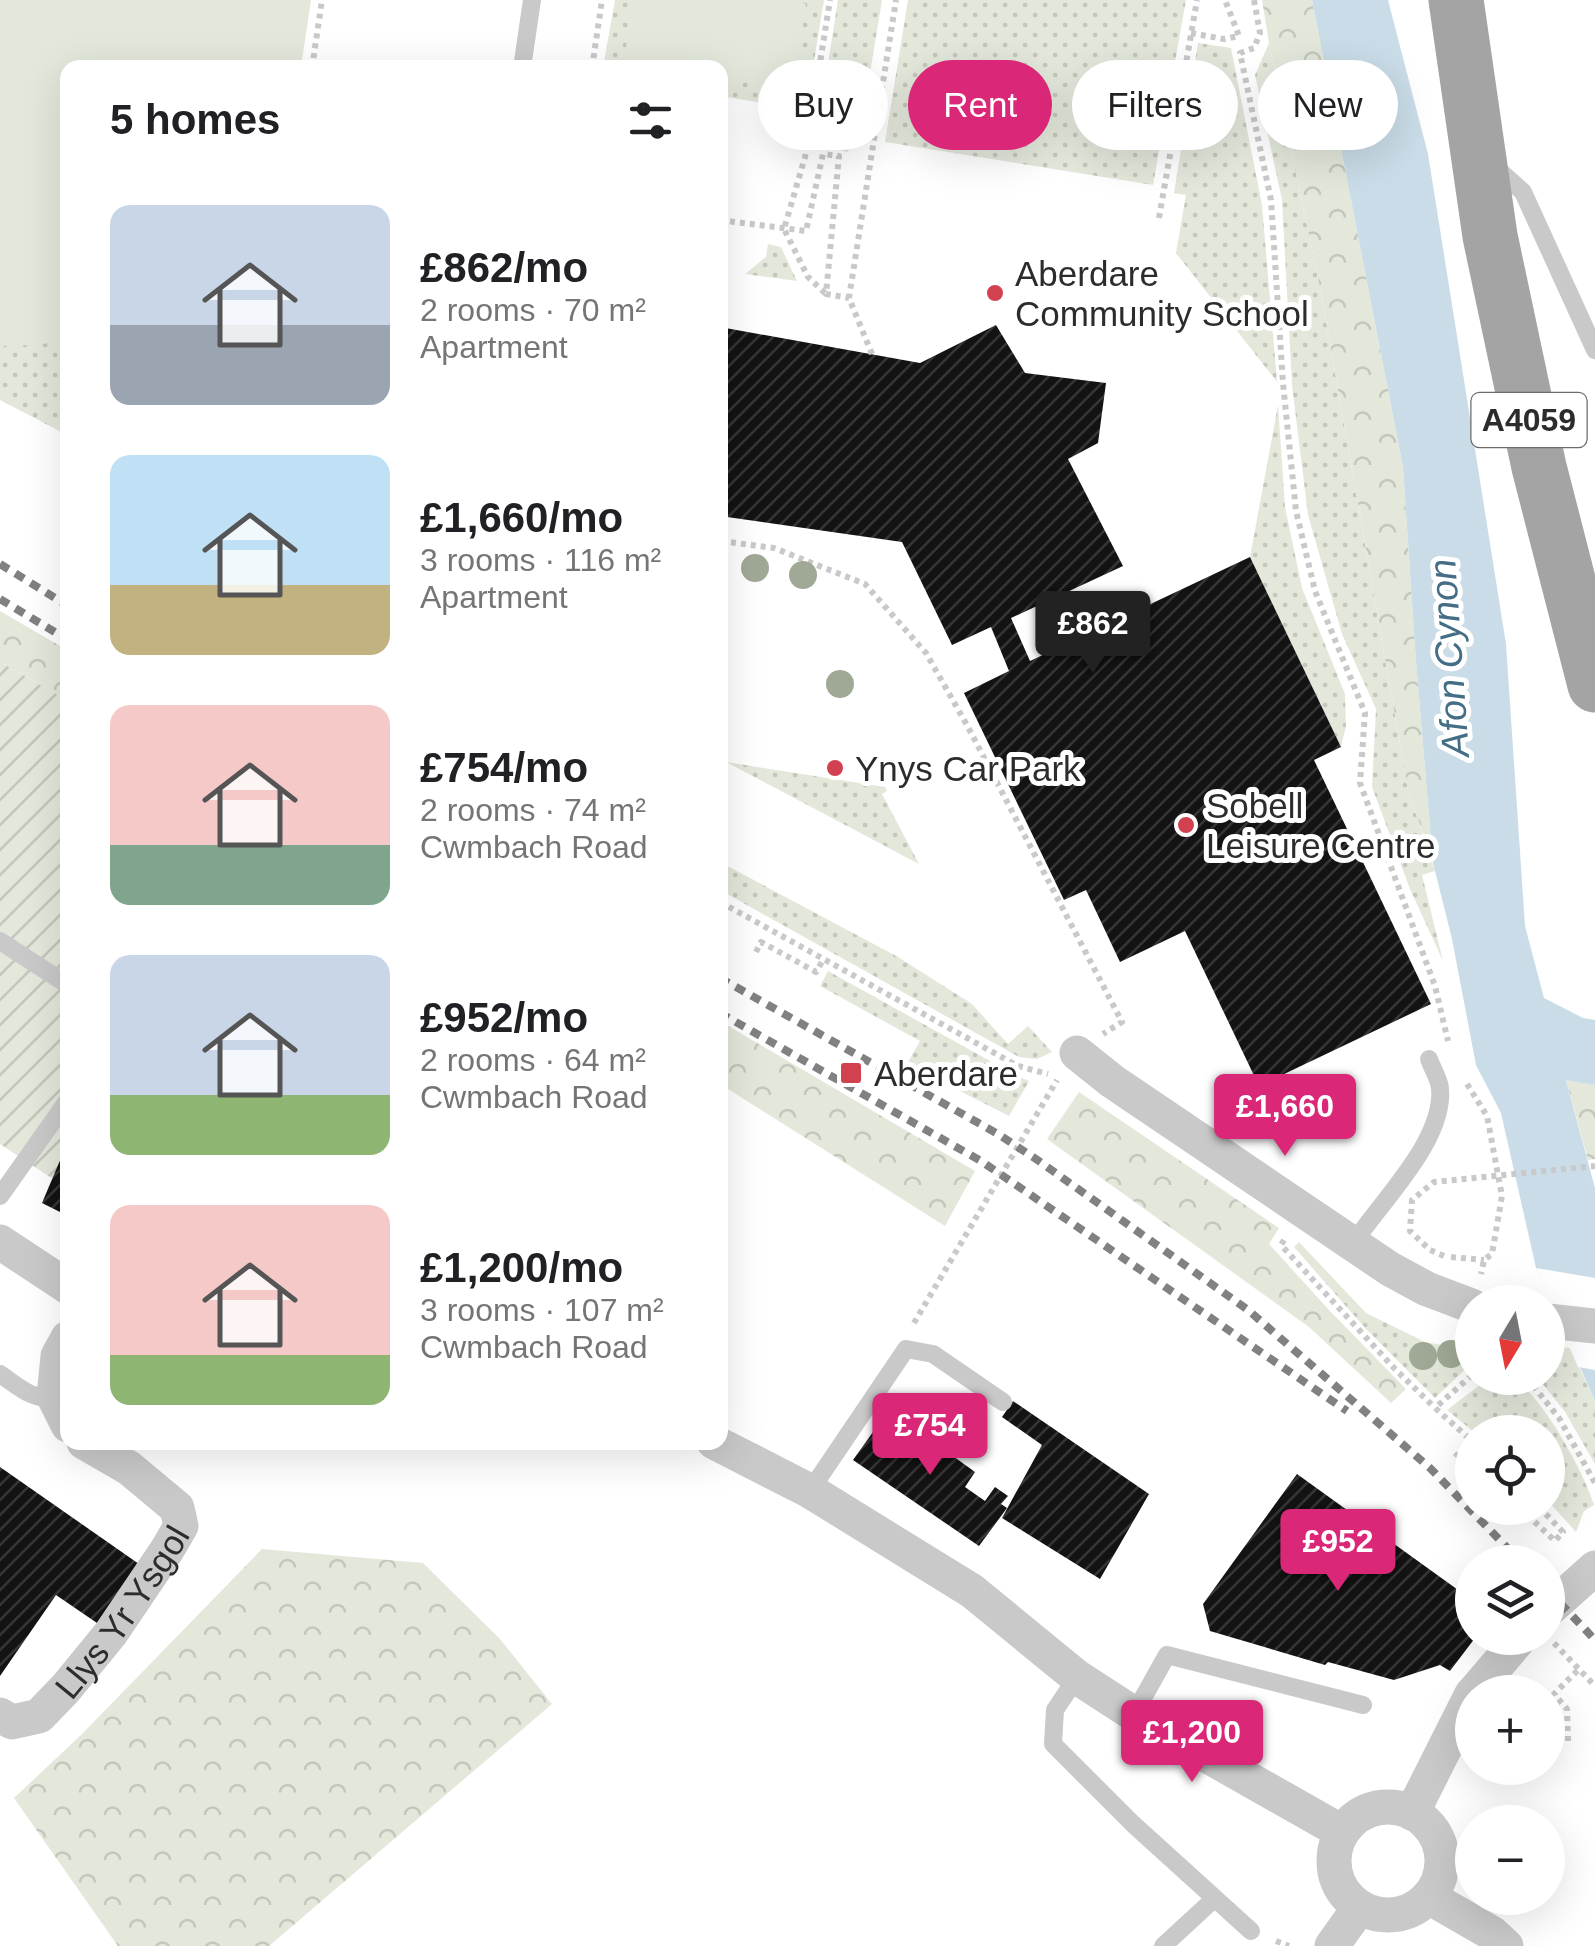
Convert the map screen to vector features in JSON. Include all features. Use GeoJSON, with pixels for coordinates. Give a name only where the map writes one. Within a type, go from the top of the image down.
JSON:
{"type":"FeatureCollection","features":[{"type":"Feature","properties":{"kind":"main road","name":"A4059"},"geometry":{"type":"LineString","coordinates":[[1456,0],[1490,236],[1535,448],[1595,685]]}},
{"type":"Feature","properties":{"kind":"street"},"geometry":{"type":"LineString","coordinates":[[1078,1053],[1112,1081],[1390,1268],[1427,1289],[1455,1291]]}},
{"type":"Feature","properties":{"kind":"street"},"geometry":{"type":"LineString","coordinates":[[0,1242],[60,1282]]}},
{"type":"Feature","properties":{"kind":"street"},"geometry":{"type":"LineString","coordinates":[[60,1352],[60,1393]]}},
{"type":"Feature","properties":{"kind":"street"},"geometry":{"type":"LineString","coordinates":[[728,1449],[810,1491],[972,1591],[1077,1677],[1134,1714],[1342,1832]]}},
{"type":"Feature","properties":{"kind":"street","name":"Llys Yr Ysgol"},"geometry":{"type":"LineString","coordinates":[[0,1715],[12,1722],[39,1716],[66,1688],[110,1633],[181,1526],[177,1508],[128,1468],[98,1450]]}},
{"type":"Feature","properties":{"kind":"street"},"geometry":{"type":"LineString","coordinates":[[1565,1595],[1595,1568]]}},
{"type":"Feature","properties":{"kind":"street"},"geometry":{"type":"LineString","coordinates":[[1489,1675],[1506,1655]]}},
{"type":"Feature","properties":{"kind":"street"},"geometry":{"type":"LineString","coordinates":[[1412,1813],[1455,1729]]}},
{"type":"Feature","properties":{"kind":"street"},"geometry":{"type":"LineString","coordinates":[[1381,1807],[1412,1813],[1436,1835],[1442,1868],[1438,1884],[1417,1907],[1403,1914],[1373,1913],[1359,1908],[1337,1881],[1335,1848],[1342,1832],[1353,1820],[1381,1807]]}},
{"type":"Feature","properties":{"kind":"street"},"geometry":{"type":"LineString","coordinates":[[1428,1897],[1493,1934],[1506,1946]]}},
{"type":"Feature","properties":{"kind":"street"},"geometry":{"type":"LineString","coordinates":[[1332,1946],[1359,1908]]}},
{"type":"Feature","properties":{"kind":"lane"},"geometry":{"type":"LineString","coordinates":[[523,60],[532,0]]}},
{"type":"Feature","properties":{"kind":"lane"},"geometry":{"type":"LineString","coordinates":[[1478,152],[1522,192],[1595,350]]}},
{"type":"Feature","properties":{"kind":"lane"},"geometry":{"type":"LineString","coordinates":[[0,941],[60,980]]}},
{"type":"Feature","properties":{"kind":"lane"},"geometry":{"type":"LineString","coordinates":[[1353,1244],[1424,1144],[1438,1114],[1440,1087],[1429,1059]]}},
{"type":"Feature","properties":{"kind":"lane"},"geometry":{"type":"LineString","coordinates":[[0,1196],[60,1111]]}},
{"type":"Feature","properties":{"kind":"lane"},"geometry":{"type":"LineString","coordinates":[[810,1491],[906,1348],[933,1354],[1004,1402]]}},
{"type":"Feature","properties":{"kind":"lane"},"geometry":{"type":"LineString","coordinates":[[0,1374],[60,1410]]}},
{"type":"Feature","properties":{"kind":"lane"},"geometry":{"type":"LineString","coordinates":[[1134,1714],[1166,1655],[1363,1705]]}},
{"type":"Feature","properties":{"kind":"lane"},"geometry":{"type":"LineString","coordinates":[[1077,1677],[1054,1710],[1053,1744],[1251,1932]]}},
{"type":"Feature","properties":{"kind":"lane"},"geometry":{"type":"LineString","coordinates":[[1163,1946],[1214,1899]]}},
{"type":"Feature","properties":{"kind":"path"},"geometry":{"type":"LineString","coordinates":[[313,60],[322,0]]}},
{"type":"Feature","properties":{"kind":"path"},"geometry":{"type":"LineString","coordinates":[[593,60],[602,0]]}},
{"type":"Feature","properties":{"kind":"path"},"geometry":{"type":"LineString","coordinates":[[830,0],[804,156],[784,229],[808,276],[826,294],[849,298]]}},
{"type":"Feature","properties":{"kind":"path"},"geometry":{"type":"LineString","coordinates":[[872,354],[849,298],[896,0]]}},
{"type":"Feature","properties":{"kind":"path"},"geometry":{"type":"LineString","coordinates":[[1159,218],[1196,0]]}},
{"type":"Feature","properties":{"kind":"path"},"geometry":{"type":"LineString","coordinates":[[1191,33],[1239,36],[1225,0]]}},
{"type":"Feature","properties":{"kind":"path"},"geometry":{"type":"LineString","coordinates":[[1254,0],[1260,33],[1254,48],[1240,53],[1270,200],[1296,511],[1315,590],[1365,713],[1360,783],[1435,986],[1448,1042]]}},
{"type":"Feature","properties":{"kind":"path"},"geometry":{"type":"LineString","coordinates":[[728,221],[806,231],[823,154],[839,156],[826,294]]}},
{"type":"Feature","properties":{"kind":"path"},"geometry":{"type":"LineString","coordinates":[[728,542],[774,548],[865,584],[926,653],[1122,1022]]}},
{"type":"Feature","properties":{"kind":"path"},"geometry":{"type":"LineString","coordinates":[[728,907],[1018,1066],[1059,1077],[914,1322],[906,1348]]}},
{"type":"Feature","properties":{"kind":"path"},"geometry":{"type":"LineString","coordinates":[[756,952],[761,942],[816,972],[823,960]]}},
{"type":"Feature","properties":{"kind":"path"},"geometry":{"type":"LineString","coordinates":[[1461,1075],[1487,1116],[1502,1196],[1492,1254],[1484,1260],[1478,1285]]}},
{"type":"Feature","properties":{"kind":"path"},"geometry":{"type":"LineString","coordinates":[[1484,1260],[1444,1256],[1430,1250],[1410,1231],[1412,1200],[1434,1182],[1595,1166]]}},
{"type":"Feature","properties":{"kind":"path"},"geometry":{"type":"LineString","coordinates":[[1287,1236],[1281,1246],[1394,1369],[1455,1426]]}},
{"type":"Feature","properties":{"kind":"path"},"geometry":{"type":"LineString","coordinates":[[1435,1408],[1455,1390]]}},
{"type":"Feature","properties":{"kind":"path"},"geometry":{"type":"LineString","coordinates":[[1541,1395],[1559,1418],[1595,1483]]}},
{"type":"Feature","properties":{"kind":"path"},"geometry":{"type":"LineString","coordinates":[[1538,1525],[1555,1541],[1563,1532],[1556,1525]]}},
{"type":"Feature","properties":{"kind":"path"},"geometry":{"type":"LineString","coordinates":[[1565,1654],[1595,1686]]}},
{"type":"Feature","properties":{"kind":"path"},"geometry":{"type":"LineString","coordinates":[[1568,1741],[1567,1709],[1554,1694],[1579,1668]]}},
{"type":"Feature","properties":{"kind":"green space"},"geometry":{"type":"Polygon","coordinates":[[[0,0],[311,0],[302,60],[60,60],[60,340],[0,346],[0,0]]]}},
{"type":"Feature","properties":{"kind":"green space"},"geometry":{"type":"Polygon","coordinates":[[[615,0],[824,0],[814,60],[758,60],[758,102],[728,97],[728,60],[604,60],[615,0]]]}},
{"type":"Feature","properties":{"kind":"green space"},"geometry":{"type":"Polygon","coordinates":[[[634,0],[781,0],[806,4],[797,60],[758,60],[758,81],[728,76],[728,60],[624,59],[634,0]]]}},
{"type":"Feature","properties":{"kind":"green space"},"geometry":{"type":"Polygon","coordinates":[[[838,0],[882,0],[872,60],[829,60],[838,0]]]}},
{"type":"Feature","properties":{"kind":"green space"},"geometry":{"type":"Polygon","coordinates":[[[908,0],[1186,0],[1175,60],[1072,60],[1072,150],[1159,150],[1153,185],[935,150],[1052,150],[1052,60],[908,60],[908,146],[888,142],[908,0]]]}},
{"type":"Feature","properties":{"kind":"green space"},"geometry":{"type":"Polygon","coordinates":[[[1262,0],[1312,0],[1324,60],[1273,60],[1262,0]]]}},
{"type":"Feature","properties":{"kind":"green space"},"geometry":{"type":"Polygon","coordinates":[[[1198,43],[1231,48],[1233,60],[1195,60],[1198,43]]]}},
{"type":"Feature","properties":{"kind":"green space"},"geometry":{"type":"Polygon","coordinates":[[[1269,43],[1273,60],[1262,60],[1269,43]]]}},
{"type":"Feature","properties":{"kind":"green space"},"geometry":{"type":"Polygon","coordinates":[[[1238,83],[1262,205],[1277,382],[1176,253],[1186,195],[1174,193],[1181,150],[1238,150],[1238,83]]]}},
{"type":"Feature","properties":{"kind":"green space"},"geometry":{"type":"Polygon","coordinates":[[[1271,150],[1291,150],[1322,298],[1408,790],[1435,871],[1422,875],[1443,961],[1410,889],[1372,787],[1376,709],[1342,634],[1308,515],[1292,385],[1282,200],[1271,150]]]}},
{"type":"Feature","properties":{"kind":"green space"},"geometry":{"type":"Polygon","coordinates":[[[1291,150],[1341,150],[1403,467],[1433,863],[1408,790],[1322,298],[1291,150]]]}},
{"type":"Feature","properties":{"kind":"green space"},"geometry":{"type":"Polygon","coordinates":[[[768,244],[781,247],[797,281],[745,274],[766,257],[768,244]]]}},
{"type":"Feature","properties":{"kind":"green space"},"geometry":{"type":"Polygon","coordinates":[[[60,313],[60,431],[0,400],[0,322],[60,313]]]}},
{"type":"Feature","properties":{"kind":"green space"},"geometry":{"type":"Polygon","coordinates":[[[1278,405],[1285,507],[1302,588],[1345,694],[1346,726],[1341,747],[1250,557],[1278,405]]]}},
{"type":"Feature","properties":{"kind":"green space"},"geometry":{"type":"Polygon","coordinates":[[[0,611],[60,646],[60,696],[0,662],[0,611]]]}},
{"type":"Feature","properties":{"kind":"green space"},"geometry":{"type":"Polygon","coordinates":[[[0,662],[60,696],[60,1164],[53,1179],[0,1144],[0,662]]]}},
{"type":"Feature","properties":{"kind":"green space"},"geometry":{"type":"Polygon","coordinates":[[[728,762],[885,787],[887,791],[882,794],[919,864],[728,762]]]}},
{"type":"Feature","properties":{"kind":"green space"},"geometry":{"type":"Polygon","coordinates":[[[728,866],[898,957],[972,1004],[1008,1044],[1028,1026],[1052,1052],[1037,1059],[1019,1057],[728,894],[728,866]]]}},
{"type":"Feature","properties":{"kind":"green space"},"geometry":{"type":"Polygon","coordinates":[[[828,971],[1029,1081],[1009,1116],[907,1064],[920,1041],[820,986],[828,971]]]}},
{"type":"Feature","properties":{"kind":"green space"},"geometry":{"type":"Polygon","coordinates":[[[728,1026],[975,1171],[945,1226],[728,1089],[728,1026]]]}},
{"type":"Feature","properties":{"kind":"green space"},"geometry":{"type":"Polygon","coordinates":[[[1566,1079],[1595,1085],[1595,1159],[1588,1160],[1566,1079]]]}},
{"type":"Feature","properties":{"kind":"green space"},"geometry":{"type":"Polygon","coordinates":[[[1079,1092],[1279,1228],[1269,1244],[1406,1389],[1391,1403],[1309,1327],[1047,1139],[1079,1092]]]}},
{"type":"Feature","properties":{"kind":"green space"},"geometry":{"type":"Polygon","coordinates":[[[1299,1242],[1366,1313],[1425,1342],[1455,1348],[1455,1379],[1435,1398],[1366,1329],[1294,1247],[1299,1242]]]}},
{"type":"Feature","properties":{"kind":"green space"},"geometry":{"type":"Polygon","coordinates":[[[1565,1348],[1570,1348],[1595,1401],[1595,1464],[1552,1395],[1565,1395],[1565,1348]]]}},
{"type":"Feature","properties":{"kind":"green space"},"geometry":{"type":"Polygon","coordinates":[[[1467,1395],[1531,1395],[1547,1415],[1455,1417],[1447,1410],[1467,1395]]]}},
{"type":"Feature","properties":{"kind":"green space"},"geometry":{"type":"Polygon","coordinates":[[[1565,1444],[1594,1505],[1584,1511],[1576,1532],[1565,1520],[1565,1444]]]}},
{"type":"Feature","properties":{"kind":"green space"},"geometry":{"type":"Polygon","coordinates":[[[262,1549],[423,1563],[500,1639],[552,1704],[269,1946],[118,1946],[14,1798],[81,1735],[262,1549]]]}},
{"type":"Feature","properties":{"kind":"water","name":"Afon Cynon"},"geometry":{"type":"Polygon","coordinates":[[[1312,0],[1388,0],[1428,154],[1506,644],[1525,926],[1544,998],[1595,1020],[1595,1085],[1566,1080],[1595,1188],[1595,1401],[1565,1333],[1565,1285],[1544,1285],[1536,1268],[1501,1113],[1476,1065],[1433,863],[1403,467],[1341,150],[1398,150],[1398,60],[1324,60],[1312,0]]]}},
{"type":"Feature","properties":{"kind":"pier"},"geometry":{"type":"Polygon","coordinates":[[[1536,1268],[1595,1278],[1595,1370],[1578,1367],[1565,1336],[1565,1285],[1543,1285],[1536,1268]]]}},
{"type":"Feature","properties":{"kind":"building","name":"Sobell Leisure Centre"},"geometry":{"type":"Polygon","coordinates":[[[996,325],[1025,373],[1106,383],[1098,443],[1068,459],[1123,566],[1011,618],[1030,661],[1250,557],[1341,747],[1314,760],[1431,1004],[1259,1086],[1185,931],[1120,962],[1086,890],[1064,900],[964,693],[1009,671],[991,627],[952,645],[902,542],[728,517],[728,328],[920,363],[996,325]]]}},
{"type":"Feature","properties":{"kind":"building"},"geometry":{"type":"Polygon","coordinates":[[[60,1161],[60,1212],[42,1203],[60,1161]]]}},
{"type":"Feature","properties":{"kind":"building"},"geometry":{"type":"Polygon","coordinates":[[[1013,1401],[1149,1494],[1100,1579],[1002,1518],[1042,1445],[1002,1417],[1013,1401]]]}},
{"type":"Feature","properties":{"kind":"building"},"geometry":{"type":"Polygon","coordinates":[[[903,1409],[933,1430],[916,1453],[935,1466],[946,1451],[975,1472],[965,1487],[985,1501],[995,1487],[1008,1496],[1001,1504],[1007,1508],[979,1546],[853,1460],[878,1425],[887,1432],[903,1409]]]}},
{"type":"Feature","properties":{"kind":"building"},"geometry":{"type":"Polygon","coordinates":[[[0,1467],[139,1564],[97,1623],[56,1595],[0,1676],[0,1467]]]}},
{"type":"Feature","properties":{"kind":"building"},"geometry":{"type":"Polygon","coordinates":[[[1297,1474],[1455,1588],[1455,1655],[1462,1655],[1450,1671],[1440,1665],[1394,1680],[1328,1662],[1325,1665],[1210,1631],[1203,1604],[1297,1474]]]}},
{"type":"Feature","properties":{"kind":"railway"},"geometry":{"type":"LineString","coordinates":[[0,564],[60,601]]}},
{"type":"Feature","properties":{"kind":"railway"},"geometry":{"type":"LineString","coordinates":[[0,599],[60,635]]}},
{"type":"Feature","properties":{"kind":"railway"},"geometry":{"type":"LineString","coordinates":[[728,982],[998,1134],[1248,1310],[1430,1468],[1505,1545]]}},
{"type":"Feature","properties":{"kind":"railway"},"geometry":{"type":"LineString","coordinates":[[728,1018],[981,1161],[1347,1411]]}},
{"type":"Feature","properties":{"kind":"railway"},"geometry":{"type":"LineString","coordinates":[[1565,1608],[1595,1640]]}},
{"type":"Feature","properties":{"kind":"place","name":"Aberdare Community School"},"geometry":{"type":"Point","coordinates":[995,293]}},
{"type":"Feature","properties":{"kind":"place","name":"Ynys Car Park"},"geometry":{"type":"Point","coordinates":[835,768]}},
{"type":"Feature","properties":{"kind":"place","name":"Sobell Leisure Centre"},"geometry":{"type":"Point","coordinates":[1186,825]}},
{"type":"Feature","properties":{"kind":"place","name":"Aberdare"},"geometry":{"type":"Point","coordinates":[851,1073]}}]}
